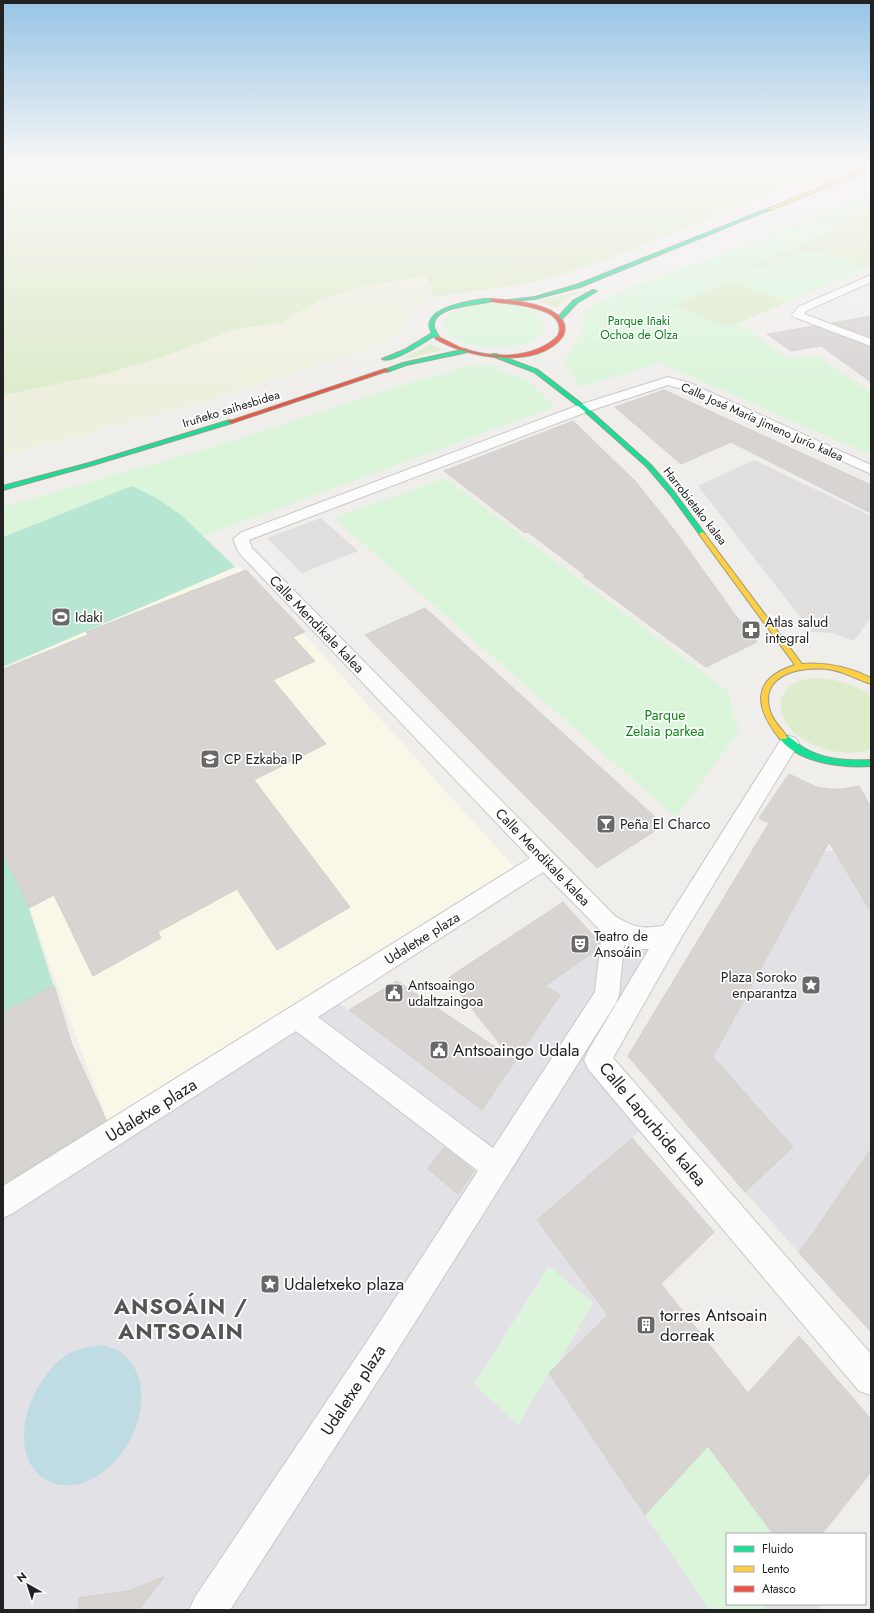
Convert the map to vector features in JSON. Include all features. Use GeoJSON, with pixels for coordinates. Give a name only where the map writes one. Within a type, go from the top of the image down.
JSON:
{"type":"FeatureCollection","features":[{"type":"Feature","properties":{"kind":"main road"},"geometry":{"type":"LineString","coordinates":[[510,300],[531,304],[547,310],[559,319],[563,326],[562,334],[555,342],[543,348],[529,352],[494,355],[451,347],[440,341],[434,334],[431,325],[435,317],[444,310],[457,305],[473,301],[535,298],[578,286],[689,241]]}},
{"type":"Feature","properties":{"kind":"main road"},"geometry":{"type":"LineString","coordinates":[[675,257],[713,241]]}},
{"type":"Feature","properties":{"kind":"main road"},"geometry":{"type":"LineString","coordinates":[[559,319],[566,308],[574,301],[602,287]]}},
{"type":"Feature","properties":{"kind":"main road"},"geometry":{"type":"LineString","coordinates":[[373,363],[406,351],[434,334]]}},
{"type":"Feature","properties":{"kind":"main road","name":"Harrobietako kalea"},"geometry":{"type":"LineString","coordinates":[[543,348],[540,362],[549,381]]}},
{"type":"Feature","properties":{"kind":"main road","name":"Iruñeko saihesbidea"},"geometry":{"type":"LineString","coordinates":[[3,488],[91,464],[263,412],[405,364],[466,351]]}},
{"type":"Feature","properties":{"kind":"main road","name":"Harrobietako kalea"},"geometry":{"type":"LineString","coordinates":[[494,355],[517,362],[536,371],[584,408],[649,466],[672,493],[800,666]]}},
{"type":"Feature","properties":{"kind":"main road"},"geometry":{"type":"LineString","coordinates":[[869,678],[836,668],[800,666],[782,672],[770,682],[763,696],[764,712],[774,728],[789,743],[811,755],[835,763],[860,765],[871,764]]}},
{"type":"Feature","properties":{"kind":"main road"},"geometry":{"type":"LineString","coordinates":[[860,765],[867,775]]}},
{"type":"Feature","properties":{"kind":"street"},"geometry":{"type":"LineString","coordinates":[[871,278],[802,309],[798,315],[871,343]]}},
{"type":"Feature","properties":{"kind":"street","name":"Calle José María Jimeno Jurío kalea"},"geometry":{"type":"LineString","coordinates":[[584,408],[668,381],[686,386],[871,470]]}},
{"type":"Feature","properties":{"kind":"street","name":"Calle Mendikale kalea"},"geometry":{"type":"LineString","coordinates":[[584,408],[247,535],[241,539],[245,550],[607,923],[626,935],[639,940],[669,936]]}},
{"type":"Feature","properties":{"kind":"street","name":"Calle Lapurbide kalea"},"geometry":{"type":"LineString","coordinates":[[789,743],[669,936],[597,1060],[871,1379]]}},
{"type":"Feature","properties":{"kind":"street","name":"Udaletxe plaza"},"geometry":{"type":"LineString","coordinates":[[3,1203],[546,860]]}},
{"type":"Feature","properties":{"kind":"street","name":"Udaletxe plaza"},"geometry":{"type":"LineString","coordinates":[[208,1610],[379,1351],[606,995],[614,927]]}},
{"type":"Feature","properties":{"kind":"street"},"geometry":{"type":"LineString","coordinates":[[298,1016],[496,1168]]}},
{"type":"Feature","properties":{"kind":"shaded area"},"geometry":{"type":"Polygon","coordinates":[[[754,460],[871,516],[871,617],[854,641],[833,633],[812,632],[698,486],[754,460]]]}},
{"type":"Feature","properties":{"kind":"shaded area"},"geometry":{"type":"Polygon","coordinates":[[[321,518],[358,551],[302,573],[267,538],[321,518]]]}},
{"type":"Feature","properties":{"kind":"shaded area","name":"CP Ezkaba IP"},"geometry":{"type":"Polygon","coordinates":[[[235,567],[246,570],[514,867],[108,1123],[29,908],[3,852],[3,667],[235,567]]]}},
{"type":"Feature","properties":{"kind":"shaded area","name":"Plaza Soroko enparantza"},"geometry":{"type":"Polygon","coordinates":[[[824,851],[834,851],[871,912],[871,1149],[799,1253],[745,1192],[792,1147],[713,1057],[824,851]]]}},
{"type":"Feature","properties":{"kind":"shaded area","name":"Udaletxeko plaza"},"geometry":{"type":"Polygon","coordinates":[[[603,935],[624,947],[639,949],[669,936],[597,1060],[650,1122],[537,1220],[608,1315],[558,1363],[593,1303],[549,1266],[474,1384],[518,1425],[549,1373],[709,1610],[3,1610],[3,1203],[330,996],[482,1110],[559,995],[545,986],[602,946],[595,938],[603,935]]]}},
{"type":"Feature","properties":{"kind":"shaded area"},"geometry":{"type":"Polygon","coordinates":[[[766,1605],[818,1605],[820,1610],[762,1610],[766,1605]]]}},
{"type":"Feature","properties":{"kind":"green space"},"geometry":{"type":"Polygon","coordinates":[[[3,241],[653,241],[598,263],[531,283],[432,297],[433,288],[425,276],[362,286],[318,301],[281,323],[236,329],[159,358],[101,375],[3,395],[3,241]]]}},
{"type":"Feature","properties":{"kind":"green space","name":"Parque Iñaki Ochoa de Olza"},"geometry":{"type":"Polygon","coordinates":[[[757,241],[807,241],[753,265],[760,269],[808,250],[867,268],[788,302],[731,281],[674,305],[724,325],[743,325],[788,359],[817,355],[871,393],[871,455],[660,363],[581,387],[564,363],[582,331],[584,313],[595,304],[637,285],[757,241]]]}},
{"type":"Feature","properties":{"kind":"green space"},"geometry":{"type":"Polygon","coordinates":[[[807,241],[871,241],[871,266],[867,268],[808,250],[759,269],[753,265],[807,241]]]}},
{"type":"Feature","properties":{"kind":"green space"},"geometry":{"type":"Polygon","coordinates":[[[425,276],[433,288],[432,297],[409,312],[401,333],[364,350],[194,406],[3,456],[3,395],[101,375],[159,358],[236,329],[281,323],[318,301],[362,286],[425,276]]]}},
{"type":"Feature","properties":{"kind":"green space"},"geometry":{"type":"Polygon","coordinates":[[[731,281],[788,302],[734,325],[724,325],[673,305],[731,281]]]}},
{"type":"Feature","properties":{"kind":"green space"},"geometry":{"type":"Polygon","coordinates":[[[584,290],[567,298],[556,308],[539,301],[584,290]]]}},
{"type":"Feature","properties":{"kind":"green space"},"geometry":{"type":"Polygon","coordinates":[[[498,304],[520,308],[534,313],[543,323],[544,330],[536,338],[527,343],[506,347],[493,347],[467,344],[456,339],[448,333],[443,324],[447,317],[459,309],[475,305],[498,304]]]}},
{"type":"Feature","properties":{"kind":"green space"},"geometry":{"type":"Polygon","coordinates":[[[430,344],[443,350],[400,360],[430,344]]]}},
{"type":"Feature","properties":{"kind":"green space"},"geometry":{"type":"Polygon","coordinates":[[[471,365],[493,365],[501,367],[496,371],[527,379],[554,407],[203,536],[181,515],[132,486],[3,537],[3,507],[234,441],[394,388],[471,365]]]}},
{"type":"Feature","properties":{"kind":"green space","name":"Parque Zelaia parkea"},"geometry":{"type":"Polygon","coordinates":[[[445,478],[729,692],[733,715],[740,730],[676,817],[334,518],[445,478]]]}},
{"type":"Feature","properties":{"kind":"green space","name":"Idaki"},"geometry":{"type":"Polygon","coordinates":[[[132,486],[158,499],[181,515],[235,567],[3,667],[3,537],[132,486]]]}},
{"type":"Feature","properties":{"kind":"green space"},"geometry":{"type":"Polygon","coordinates":[[[814,678],[844,682],[871,696],[871,749],[858,752],[828,750],[800,737],[789,727],[782,715],[781,701],[783,694],[796,682],[814,678]]]}},
{"type":"Feature","properties":{"kind":"green space"},"geometry":{"type":"Polygon","coordinates":[[[3,852],[29,908],[72,1045],[108,1123],[3,1187],[3,852]]]}},
{"type":"Feature","properties":{"kind":"green space"},"geometry":{"type":"Polygon","coordinates":[[[549,1266],[593,1303],[558,1363],[549,1373],[518,1425],[474,1384],[549,1266]]]}},
{"type":"Feature","properties":{"kind":"green space"},"geometry":{"type":"Polygon","coordinates":[[[708,1446],[772,1533],[726,1533],[726,1605],[766,1605],[762,1610],[709,1610],[645,1515],[708,1446]]]}},
{"type":"Feature","properties":{"kind":"water"},"geometry":{"type":"Polygon","coordinates":[[[102,1345],[119,1351],[134,1368],[141,1388],[140,1411],[133,1434],[120,1455],[104,1472],[84,1482],[62,1485],[52,1483],[38,1474],[29,1460],[25,1445],[24,1428],[28,1411],[34,1395],[53,1366],[65,1356],[74,1352],[102,1345]]]}},
{"type":"Feature","properties":{"kind":"building"},"geometry":{"type":"Polygon","coordinates":[[[871,316],[871,337],[832,323],[871,316]]]}},
{"type":"Feature","properties":{"kind":"building"},"geometry":{"type":"Polygon","coordinates":[[[814,326],[871,347],[871,382],[821,346],[791,351],[767,334],[814,326]]]}},
{"type":"Feature","properties":{"kind":"building"},"geometry":{"type":"Polygon","coordinates":[[[664,390],[871,485],[871,513],[731,442],[681,464],[615,407],[664,390]]]}},
{"type":"Feature","properties":{"kind":"building"},"geometry":{"type":"Polygon","coordinates":[[[573,421],[636,482],[675,531],[733,612],[757,642],[706,667],[583,576],[585,575],[528,532],[525,533],[444,471],[573,421]]]}},
{"type":"Feature","properties":{"kind":"building"},"geometry":{"type":"Polygon","coordinates":[[[246,570],[305,632],[293,637],[315,661],[273,680],[326,744],[254,780],[350,907],[277,950],[237,889],[158,932],[161,938],[93,976],[54,895],[29,908],[3,852],[3,669],[88,635],[86,632],[246,570]]]}},
{"type":"Feature","properties":{"kind":"building"},"geometry":{"type":"Polygon","coordinates":[[[425,608],[664,825],[597,868],[365,635],[425,608]]]}},
{"type":"Feature","properties":{"kind":"building"},"geometry":{"type":"Polygon","coordinates":[[[789,774],[816,787],[843,789],[859,786],[871,807],[871,912],[829,842],[713,1057],[793,1147],[745,1192],[628,1056],[769,823],[759,818],[789,774]]]}},
{"type":"Feature","properties":{"kind":"building"},"geometry":{"type":"Polygon","coordinates":[[[563,902],[599,942],[599,948],[545,986],[560,995],[482,1110],[349,1010],[397,981],[510,1057],[448,978],[563,902]]]}},
{"type":"Feature","properties":{"kind":"building"},"geometry":{"type":"Polygon","coordinates":[[[54,985],[72,1045],[106,1120],[3,1184],[3,1013],[54,985]]]}},
{"type":"Feature","properties":{"kind":"building","name":"torres Antsoain dorreak"},"geometry":{"type":"Polygon","coordinates":[[[632,1138],[714,1232],[661,1284],[748,1393],[799,1336],[871,1419],[871,1472],[823,1533],[772,1533],[708,1446],[645,1515],[549,1373],[608,1315],[537,1220],[632,1138]]]}},
{"type":"Feature","properties":{"kind":"building"},"geometry":{"type":"Polygon","coordinates":[[[444,1147],[474,1171],[458,1194],[428,1169],[444,1147]]]}},
{"type":"Feature","properties":{"kind":"building"},"geometry":{"type":"Polygon","coordinates":[[[871,1149],[871,1332],[799,1253],[871,1149]]]}},
{"type":"Feature","properties":{"kind":"building"},"geometry":{"type":"Polygon","coordinates":[[[164,1577],[139,1610],[79,1610],[78,1598],[128,1591],[164,1577]]]}},
{"type":"Feature","properties":{"kind":"traffic: fast"},"geometry":{"type":"LineString","coordinates":[[511,300],[535,298],[578,286],[690,241]]}},
{"type":"Feature","properties":{"kind":"traffic: fast"},"geometry":{"type":"LineString","coordinates":[[559,319],[575,302],[595,291]]}},
{"type":"Feature","properties":{"kind":"traffic: fast"},"geometry":{"type":"LineString","coordinates":[[438,338],[432,328],[432,320],[439,314],[460,305],[492,300]]}},
{"type":"Feature","properties":{"kind":"traffic: fast"},"geometry":{"type":"LineString","coordinates":[[385,359],[406,351],[434,334]]}},
{"type":"Feature","properties":{"kind":"traffic: fast"},"geometry":{"type":"LineString","coordinates":[[387,370],[405,364],[466,351]]}},
{"type":"Feature","properties":{"kind":"traffic: fast"},"geometry":{"type":"LineString","coordinates":[[494,355],[536,371],[584,408],[649,466],[672,493],[702,534]]}},
{"type":"Feature","properties":{"kind":"traffic: fast"},"geometry":{"type":"LineString","coordinates":[[3,488],[91,464],[230,422]]}},
{"type":"Feature","properties":{"kind":"traffic: fast"},"geometry":{"type":"LineString","coordinates":[[783,737],[802,751],[824,760],[859,764],[871,763]]}},
{"type":"Feature","properties":{"kind":"traffic: slow"},"geometry":{"type":"LineString","coordinates":[[702,534],[800,667]]}},
{"type":"Feature","properties":{"kind":"traffic: slow"},"geometry":{"type":"LineString","coordinates":[[783,737],[772,724],[766,712],[764,700],[766,689],[772,680],[782,673],[795,668],[820,666],[850,672],[871,681]]}},
{"type":"Feature","properties":{"kind":"traffic: jam"},"geometry":{"type":"LineString","coordinates":[[438,338],[449,345],[464,351],[499,356],[534,352],[548,347],[561,336],[562,327],[559,319],[552,313],[532,305],[510,301],[492,300]]}},
{"type":"Feature","properties":{"kind":"traffic: jam"},"geometry":{"type":"LineString","coordinates":[[230,422],[387,370]]}},
{"type":"Feature","properties":{"kind":"place","name":"Idaki"},"geometry":{"type":"Point","coordinates":[61,617]}},
{"type":"Feature","properties":{"kind":"place","name":"Atlas salud integral"},"geometry":{"type":"Point","coordinates":[751,630]}},
{"type":"Feature","properties":{"kind":"place","name":"CP Ezkaba IP"},"geometry":{"type":"Point","coordinates":[210,759]}},
{"type":"Feature","properties":{"kind":"place","name":"Peña El Charco"},"geometry":{"type":"Point","coordinates":[606,824]}},
{"type":"Feature","properties":{"kind":"place","name":"Teatro de Ansoáin"},"geometry":{"type":"Point","coordinates":[580,944]}},
{"type":"Feature","properties":{"kind":"place","name":"Plaza Soroko enparantza"},"geometry":{"type":"Point","coordinates":[811,985]}},
{"type":"Feature","properties":{"kind":"place","name":"Antsoaingo udaltzaingoa"},"geometry":{"type":"Point","coordinates":[394,993]}},
{"type":"Feature","properties":{"kind":"place","name":"Antsoaingo Udala"},"geometry":{"type":"Point","coordinates":[439,1050]}},
{"type":"Feature","properties":{"kind":"place","name":"Udaletxeko plaza"},"geometry":{"type":"Point","coordinates":[270,1284]}},
{"type":"Feature","properties":{"kind":"place","name":"torres Antsoain dorreak"},"geometry":{"type":"Point","coordinates":[646,1325]}},
{"type":"Feature","properties":{"kind":"district","name":"ANSOÁIN / ANTSOAIN"},"geometry":{"type":"Point","coordinates":[181,1318]}}]}
